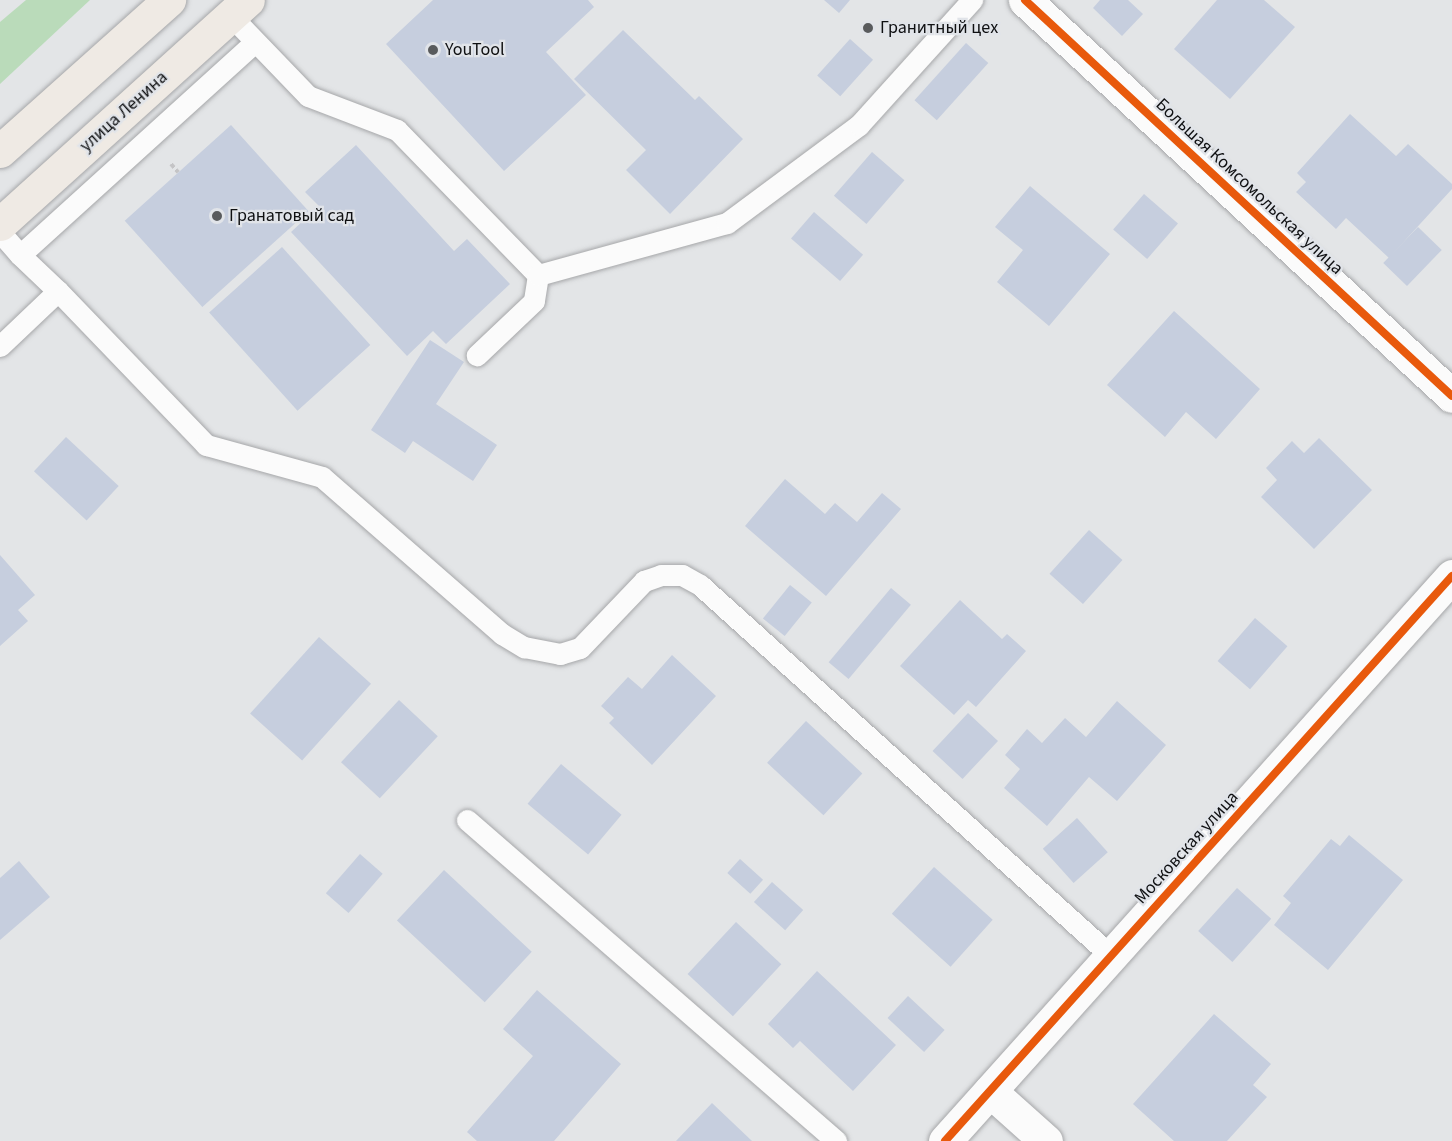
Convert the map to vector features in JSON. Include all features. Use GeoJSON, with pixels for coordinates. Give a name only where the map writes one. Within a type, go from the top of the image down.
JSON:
{"type":"FeatureCollection","features":[{"type":"Feature","properties":{"kind":"main road"},"geometry":{"type":"LineString","coordinates":[[0,152],[169,0]]}},
{"type":"Feature","properties":{"kind":"main road","name":"улица Ленина"},"geometry":{"type":"LineString","coordinates":[[0,224],[239,8]]}},
{"type":"Feature","properties":{"kind":"street","name":"Большая Комсомольская улица"},"geometry":{"type":"LineString","coordinates":[[1025,0],[1452,396]]}},
{"type":"Feature","properties":{"kind":"street","name":"Московская улица"},"geometry":{"type":"LineString","coordinates":[[945,1141],[1452,576]]}},
{"type":"Feature","properties":{"kind":"street"},"geometry":{"type":"LineString","coordinates":[[990,1091],[1046,1141]]}},
{"type":"Feature","properties":{"kind":"lane"},"geometry":{"type":"LineString","coordinates":[[538,275],[727,223],[859,125],[972,0]]}},
{"type":"Feature","properties":{"kind":"lane"},"geometry":{"type":"LineString","coordinates":[[239,8],[255,42],[308,96],[397,130],[538,275]]}},
{"type":"Feature","properties":{"kind":"lane"},"geometry":{"type":"LineString","coordinates":[[20,255],[255,42]]}},
{"type":"Feature","properties":{"kind":"lane"},"geometry":{"type":"LineString","coordinates":[[0,232],[206,445],[322,477],[502,634],[524,647],[560,654],[580,648],[644,581],[661,575],[682,575],[700,585],[1110,955]]}},
{"type":"Feature","properties":{"kind":"lane"},"geometry":{"type":"LineString","coordinates":[[477,355],[534,301],[538,275]]}},
{"type":"Feature","properties":{"kind":"lane"},"geometry":{"type":"LineString","coordinates":[[0,346],[58,291]]}},
{"type":"Feature","properties":{"kind":"lane"},"geometry":{"type":"LineString","coordinates":[[467,820],[836,1141]]}},
{"type":"Feature","properties":{"kind":"green space"},"geometry":{"type":"Polygon","coordinates":[[[26,0],[90,0],[0,84],[0,22],[26,0]]]}},
{"type":"Feature","properties":{"kind":"building"},"geometry":{"type":"Polygon","coordinates":[[[433,0],[588,0],[594,7],[546,52],[586,95],[504,171],[386,44],[433,0]]]}},
{"type":"Feature","properties":{"kind":"building"},"geometry":{"type":"Polygon","coordinates":[[[824,0],[850,0],[839,13],[824,0]]]}},
{"type":"Feature","properties":{"kind":"building"},"geometry":{"type":"Polygon","coordinates":[[[1100,0],[1128,0],[1143,14],[1122,36],[1093,8],[1100,0]]]}},
{"type":"Feature","properties":{"kind":"building"},"geometry":{"type":"Polygon","coordinates":[[[1217,0],[1264,0],[1295,27],[1230,99],[1174,49],[1217,0]]]}},
{"type":"Feature","properties":{"kind":"building"},"geometry":{"type":"Polygon","coordinates":[[[623,30],[695,100],[699,96],[743,139],[670,214],[626,170],[646,150],[574,79],[623,30]]]}},
{"type":"Feature","properties":{"kind":"building"},"geometry":{"type":"Polygon","coordinates":[[[850,39],[873,60],[840,96],[817,75],[850,39]]]}},
{"type":"Feature","properties":{"kind":"building"},"geometry":{"type":"Polygon","coordinates":[[[966,43],[988,63],[937,120],[914,100],[966,43]]]}},
{"type":"Feature","properties":{"kind":"building"},"geometry":{"type":"Polygon","coordinates":[[[1350,114],[1396,156],[1408,144],[1452,184],[1452,189],[1389,258],[1346,218],[1336,229],[1296,192],[1306,182],[1297,173],[1350,114]]]}},
{"type":"Feature","properties":{"kind":"building","name":"Гранатовый сад"},"geometry":{"type":"Polygon","coordinates":[[[231,125],[309,211],[202,307],[125,221],[231,125]]]}},
{"type":"Feature","properties":{"kind":"building"},"geometry":{"type":"Polygon","coordinates":[[[356,145],[454,251],[467,239],[510,284],[446,344],[433,331],[407,356],[291,232],[319,206],[305,192],[356,145]]]}},
{"type":"Feature","properties":{"kind":"building"},"geometry":{"type":"Polygon","coordinates":[[[872,152],[904,180],[866,224],[834,196],[872,152]]]}},
{"type":"Feature","properties":{"kind":"building"},"geometry":{"type":"Polygon","coordinates":[[[1030,186],[1110,254],[1049,326],[997,282],[1023,250],[995,227],[1030,186]]]}},
{"type":"Feature","properties":{"kind":"building"},"geometry":{"type":"Polygon","coordinates":[[[1144,194],[1178,224],[1147,259],[1113,229],[1144,194]]]}},
{"type":"Feature","properties":{"kind":"building"},"geometry":{"type":"Polygon","coordinates":[[[814,212],[863,255],[840,281],[791,238],[814,212]]]}},
{"type":"Feature","properties":{"kind":"building"},"geometry":{"type":"Polygon","coordinates":[[[1418,227],[1442,250],[1407,286],[1383,263],[1418,227]]]}},
{"type":"Feature","properties":{"kind":"building"},"geometry":{"type":"Polygon","coordinates":[[[282,247],[370,345],[297,411],[209,313],[282,247]]]}},
{"type":"Feature","properties":{"kind":"building"},"geometry":{"type":"Polygon","coordinates":[[[1174,311],[1260,389],[1216,439],[1186,412],[1165,437],[1107,385],[1174,311]]]}},
{"type":"Feature","properties":{"kind":"building"},"geometry":{"type":"Polygon","coordinates":[[[430,340],[464,362],[436,404],[497,445],[473,481],[413,441],[405,453],[371,430],[430,340]]]}},
{"type":"Feature","properties":{"kind":"building"},"geometry":{"type":"Polygon","coordinates":[[[66,437],[119,486],[87,520],[34,471],[66,437]]]}},
{"type":"Feature","properties":{"kind":"building"},"geometry":{"type":"Polygon","coordinates":[[[1319,438],[1372,490],[1314,549],[1261,497],[1277,480],[1266,468],[1292,441],[1304,453],[1319,438]]]}},
{"type":"Feature","properties":{"kind":"building"},"geometry":{"type":"Polygon","coordinates":[[[785,479],[825,514],[835,503],[857,522],[882,493],[901,509],[826,596],[745,526],[785,479]]]}},
{"type":"Feature","properties":{"kind":"building"},"geometry":{"type":"Polygon","coordinates":[[[1089,530],[1122,560],[1083,604],[1050,574],[1089,530]]]}},
{"type":"Feature","properties":{"kind":"building"},"geometry":{"type":"Polygon","coordinates":[[[0,555],[35,595],[18,610],[28,621],[0,646],[0,555]]]}},
{"type":"Feature","properties":{"kind":"building"},"geometry":{"type":"Polygon","coordinates":[[[790,585],[812,603],[785,636],[763,618],[790,585]]]}},
{"type":"Feature","properties":{"kind":"building"},"geometry":{"type":"Polygon","coordinates":[[[891,588],[911,605],[849,679],[829,662],[891,588]]]}},
{"type":"Feature","properties":{"kind":"building"},"geometry":{"type":"Polygon","coordinates":[[[960,600],[1002,639],[1007,634],[1026,651],[976,707],[968,700],[954,715],[900,666],[960,600]]]}},
{"type":"Feature","properties":{"kind":"building"},"geometry":{"type":"Polygon","coordinates":[[[1255,618],[1287,646],[1250,689],[1218,661],[1255,618]]]}},
{"type":"Feature","properties":{"kind":"building"},"geometry":{"type":"Polygon","coordinates":[[[319,637],[371,684],[302,760],[250,714],[319,637]]]}},
{"type":"Feature","properties":{"kind":"building"},"geometry":{"type":"Polygon","coordinates":[[[672,655],[716,696],[652,765],[609,723],[614,718],[601,706],[628,677],[642,689],[672,655]]]}},
{"type":"Feature","properties":{"kind":"building"},"geometry":{"type":"Polygon","coordinates":[[[399,700],[438,736],[380,798],[341,762],[399,700]]]}},
{"type":"Feature","properties":{"kind":"building"},"geometry":{"type":"Polygon","coordinates":[[[1117,701],[1166,745],[1117,801],[1089,777],[1047,826],[1004,788],[1020,769],[1005,755],[1027,729],[1042,743],[1065,718],[1086,737],[1117,701]]]}},
{"type":"Feature","properties":{"kind":"building"},"geometry":{"type":"Polygon","coordinates":[[[968,713],[998,741],[963,779],[933,751],[968,713]]]}},
{"type":"Feature","properties":{"kind":"building"},"geometry":{"type":"Polygon","coordinates":[[[806,721],[862,774],[823,815],[767,763],[806,721]]]}},
{"type":"Feature","properties":{"kind":"building"},"geometry":{"type":"Polygon","coordinates":[[[561,764],[622,815],[588,855],[528,804],[561,764]]]}},
{"type":"Feature","properties":{"kind":"building"},"geometry":{"type":"Polygon","coordinates":[[[1077,818],[1108,852],[1074,883],[1043,849],[1077,818]]]}},
{"type":"Feature","properties":{"kind":"building"},"geometry":{"type":"Polygon","coordinates":[[[1349,835],[1403,880],[1328,970],[1274,925],[1291,903],[1283,896],[1331,839],[1340,846],[1349,835]]]}},
{"type":"Feature","properties":{"kind":"building"},"geometry":{"type":"Polygon","coordinates":[[[360,854],[383,874],[349,913],[326,893],[360,854]]]}},
{"type":"Feature","properties":{"kind":"building"},"geometry":{"type":"Polygon","coordinates":[[[740,859],[763,880],[750,894],[727,873],[740,859]]]}},
{"type":"Feature","properties":{"kind":"building"},"geometry":{"type":"Polygon","coordinates":[[[19,861],[50,897],[0,940],[0,878],[19,861]]]}},
{"type":"Feature","properties":{"kind":"building"},"geometry":{"type":"Polygon","coordinates":[[[934,867],[993,920],[951,967],[892,914],[934,867]]]}},
{"type":"Feature","properties":{"kind":"building"},"geometry":{"type":"Polygon","coordinates":[[[444,870],[532,952],[485,1002],[397,920],[444,870]]]}},
{"type":"Feature","properties":{"kind":"building"},"geometry":{"type":"Polygon","coordinates":[[[772,882],[803,910],[785,930],[754,902],[772,882]]]}},
{"type":"Feature","properties":{"kind":"building"},"geometry":{"type":"Polygon","coordinates":[[[1237,888],[1271,919],[1232,962],[1198,931],[1237,888]]]}},
{"type":"Feature","properties":{"kind":"building"},"geometry":{"type":"Polygon","coordinates":[[[736,922],[781,964],[733,1016],[688,974],[736,922]]]}},
{"type":"Feature","properties":{"kind":"building"},"geometry":{"type":"Polygon","coordinates":[[[817,971],[896,1045],[853,1091],[800,1041],[793,1048],[768,1024],[817,971]]]}},
{"type":"Feature","properties":{"kind":"building"},"geometry":{"type":"Polygon","coordinates":[[[537,990],[621,1064],[554,1141],[477,1141],[467,1132],[533,1056],[503,1029],[537,990]]]}},
{"type":"Feature","properties":{"kind":"building"},"geometry":{"type":"Polygon","coordinates":[[[908,996],[945,1030],[924,1052],[888,1018],[908,996]]]}},
{"type":"Feature","properties":{"kind":"building"},"geometry":{"type":"Polygon","coordinates":[[[1214,1014],[1271,1064],[1253,1085],[1267,1097],[1227,1141],[1174,1141],[1133,1104],[1214,1014]]]}},
{"type":"Feature","properties":{"kind":"building"},"geometry":{"type":"Polygon","coordinates":[[[712,1103],[752,1141],[676,1141],[712,1103]]]}},
{"type":"Feature","properties":{"kind":"cycle path"},"geometry":{"type":"LineString","coordinates":[[1025,0],[1452,396]]}},
{"type":"Feature","properties":{"kind":"cycle path"},"geometry":{"type":"LineString","coordinates":[[945,1141],[1452,576]]}},
{"type":"Feature","properties":{"kind":"place","name":"Гранитный цех"},"geometry":{"type":"Point","coordinates":[868,28]}},
{"type":"Feature","properties":{"kind":"place","name":"YouTool"},"geometry":{"type":"Point","coordinates":[433,50]}},
{"type":"Feature","properties":{"kind":"place","name":"Гранатовый сад"},"geometry":{"type":"Point","coordinates":[217,216]}}]}
